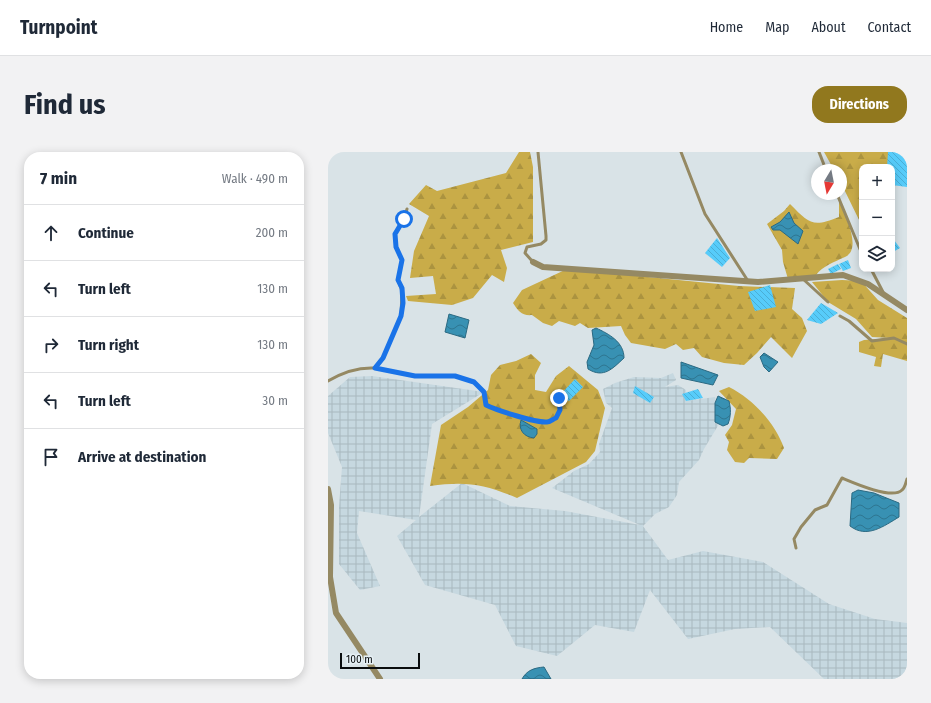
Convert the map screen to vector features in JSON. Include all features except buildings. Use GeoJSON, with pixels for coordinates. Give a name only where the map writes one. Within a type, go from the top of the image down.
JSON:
{"type":"FeatureCollection","features":[{"type":"Feature","properties":{"kind":"street"},"geometry":{"type":"LineString","coordinates":[[533,262],[543,267],[748,281],[843,275],[868,284],[907,310]]}},
{"type":"Feature","properties":{"kind":"street"},"geometry":{"type":"LineString","coordinates":[[328,489],[331,505],[330,577],[336,613],[380,679]]}},
{"type":"Feature","properties":{"kind":"lane"},"geometry":{"type":"LineString","coordinates":[[533,262],[525,253],[527,247],[542,244],[546,240],[538,152]]}},
{"type":"Feature","properties":{"kind":"lane"},"geometry":{"type":"LineString","coordinates":[[681,152],[705,214],[748,281]]}},
{"type":"Feature","properties":{"kind":"lane"},"geometry":{"type":"LineString","coordinates":[[819,152],[824,164]]}},
{"type":"Feature","properties":{"kind":"lane"},"geometry":{"type":"LineString","coordinates":[[840,200],[859,247]]}},
{"type":"Feature","properties":{"kind":"lane"},"geometry":{"type":"LineString","coordinates":[[375,368],[383,358],[401,316],[403,303],[402,288],[398,280],[402,260],[396,247],[395,234],[404,219],[407,209]]}},
{"type":"Feature","properties":{"kind":"lane"},"geometry":{"type":"LineString","coordinates":[[873,272],[884,294]]}},
{"type":"Feature","properties":{"kind":"lane"},"geometry":{"type":"LineString","coordinates":[[802,278],[828,302]]}},
{"type":"Feature","properties":{"kind":"lane"},"geometry":{"type":"LineString","coordinates":[[840,316],[849,321],[872,341],[894,338],[907,344]]}},
{"type":"Feature","properties":{"kind":"lane"},"geometry":{"type":"LineString","coordinates":[[328,381],[342,373],[361,368],[375,368],[415,376],[455,376],[474,382],[484,392],[486,405],[498,412],[510,413],[535,421],[547,422],[556,418],[560,410],[559,398]]}},
{"type":"Feature","properties":{"kind":"lane"},"geometry":{"type":"LineString","coordinates":[[796,548],[794,539],[801,527],[815,510],[826,505],[842,478],[857,485],[890,494],[896,494],[903,490],[907,479]]}},
{"type":"Feature","properties":{"kind":"shaded area"},"geometry":{"type":"Polygon","coordinates":[[[673,373],[676,380],[665,387],[678,385],[686,390],[686,401],[715,397],[719,424],[699,460],[679,482],[677,495],[669,507],[655,514],[643,526],[668,560],[703,551],[763,562],[829,604],[875,619],[907,623],[907,679],[824,679],[770,627],[735,629],[688,639],[650,590],[634,632],[595,625],[557,656],[516,646],[495,605],[425,585],[397,536],[416,520],[359,511],[357,533],[380,586],[360,590],[339,564],[339,506],[342,467],[328,433],[328,396],[350,377],[372,376],[484,392],[432,424],[419,517],[462,483],[510,506],[565,511],[640,525],[552,488],[574,471],[589,464],[600,452],[599,444],[612,408],[606,403],[603,389],[615,383],[634,377],[661,378],[673,373]]]}},
{"type":"Feature","properties":{"kind":"green space"},"geometry":{"type":"Polygon","coordinates":[[[519,152],[530,152],[533,167],[533,242],[501,250],[507,268],[504,282],[492,275],[473,298],[452,305],[408,301],[406,296],[436,294],[433,276],[410,278],[414,251],[429,216],[409,204],[426,185],[437,191],[506,173],[519,152]]]}},
{"type":"Feature","properties":{"kind":"green space"},"geometry":{"type":"Polygon","coordinates":[[[824,152],[888,152],[888,164],[859,164],[859,220],[847,195],[847,164],[831,164],[824,152]]]}},
{"type":"Feature","properties":{"kind":"green space"},"geometry":{"type":"Polygon","coordinates":[[[839,200],[851,230],[852,247],[850,253],[825,267],[816,275],[788,279],[783,262],[782,250],[767,224],[784,211],[790,204],[802,216],[812,222],[823,222],[839,217],[839,200]]]}},
{"type":"Feature","properties":{"kind":"green space"},"geometry":{"type":"Polygon","coordinates":[[[567,269],[739,286],[795,288],[792,309],[802,318],[807,331],[792,358],[771,337],[744,365],[724,363],[702,357],[694,348],[683,350],[676,344],[665,349],[631,343],[621,326],[588,328],[580,323],[575,326],[559,321],[552,326],[543,323],[532,315],[523,314],[513,303],[522,290],[567,269]]]}},
{"type":"Feature","properties":{"kind":"green space"},"geometry":{"type":"Polygon","coordinates":[[[842,280],[861,281],[878,300],[907,318],[907,361],[883,354],[881,367],[874,366],[876,357],[859,352],[859,342],[864,340],[891,338],[872,337],[856,319],[828,302],[812,282],[842,280]]]}},
{"type":"Feature","properties":{"kind":"green space"},"geometry":{"type":"Polygon","coordinates":[[[531,354],[541,363],[535,375],[535,390],[546,392],[556,376],[569,366],[598,390],[605,408],[595,451],[586,462],[517,498],[475,485],[454,484],[430,486],[441,425],[468,407],[488,390],[491,375],[500,365],[516,361],[531,354]]]}},
{"type":"Feature","properties":{"kind":"green space"},"geometry":{"type":"Polygon","coordinates":[[[729,387],[755,405],[775,430],[784,448],[777,459],[749,458],[744,463],[735,462],[727,450],[729,442],[725,435],[732,425],[736,409],[719,391],[729,387]]]}},
{"type":"Feature","properties":{"kind":"water"},"geometry":{"type":"Polygon","coordinates":[[[789,212],[794,223],[803,231],[798,244],[780,230],[773,230],[771,227],[780,222],[789,212]]]}},
{"type":"Feature","properties":{"kind":"water"},"geometry":{"type":"Polygon","coordinates":[[[449,314],[469,320],[465,338],[445,332],[449,314]]]}},
{"type":"Feature","properties":{"kind":"water"},"geometry":{"type":"Polygon","coordinates":[[[596,328],[615,339],[619,343],[623,352],[624,358],[612,369],[604,373],[594,372],[588,369],[587,362],[594,345],[592,330],[596,328]]]}},
{"type":"Feature","properties":{"kind":"water"},"geometry":{"type":"Polygon","coordinates":[[[764,353],[778,362],[769,372],[764,367],[760,357],[764,353]]]}},
{"type":"Feature","properties":{"kind":"water"},"geometry":{"type":"Polygon","coordinates":[[[681,362],[718,375],[713,385],[681,378],[681,362]]]}},
{"type":"Feature","properties":{"kind":"water"},"geometry":{"type":"Polygon","coordinates":[[[718,396],[729,401],[730,404],[729,421],[728,424],[723,426],[715,422],[715,403],[718,396]]]}},
{"type":"Feature","properties":{"kind":"water"},"geometry":{"type":"Polygon","coordinates":[[[521,420],[537,429],[537,434],[534,438],[525,435],[521,430],[521,420]]]}},
{"type":"Feature","properties":{"kind":"water"},"geometry":{"type":"Polygon","coordinates":[[[858,490],[874,493],[899,503],[899,517],[875,530],[856,530],[850,526],[852,493],[858,490]]]}},
{"type":"Feature","properties":{"kind":"water"},"geometry":{"type":"Polygon","coordinates":[[[544,667],[551,679],[522,679],[526,673],[531,670],[544,667]]]}},
{"type":"Feature","properties":{"kind":"route"},"geometry":{"type":"LineString","coordinates":[[404,219],[395,234],[396,247],[402,260],[398,280],[402,288],[403,303],[401,316],[383,358],[375,368],[415,376],[455,376],[474,382],[484,392],[486,405],[498,412],[510,413],[535,421],[547,422],[556,418],[560,410],[559,398]]}}]}
